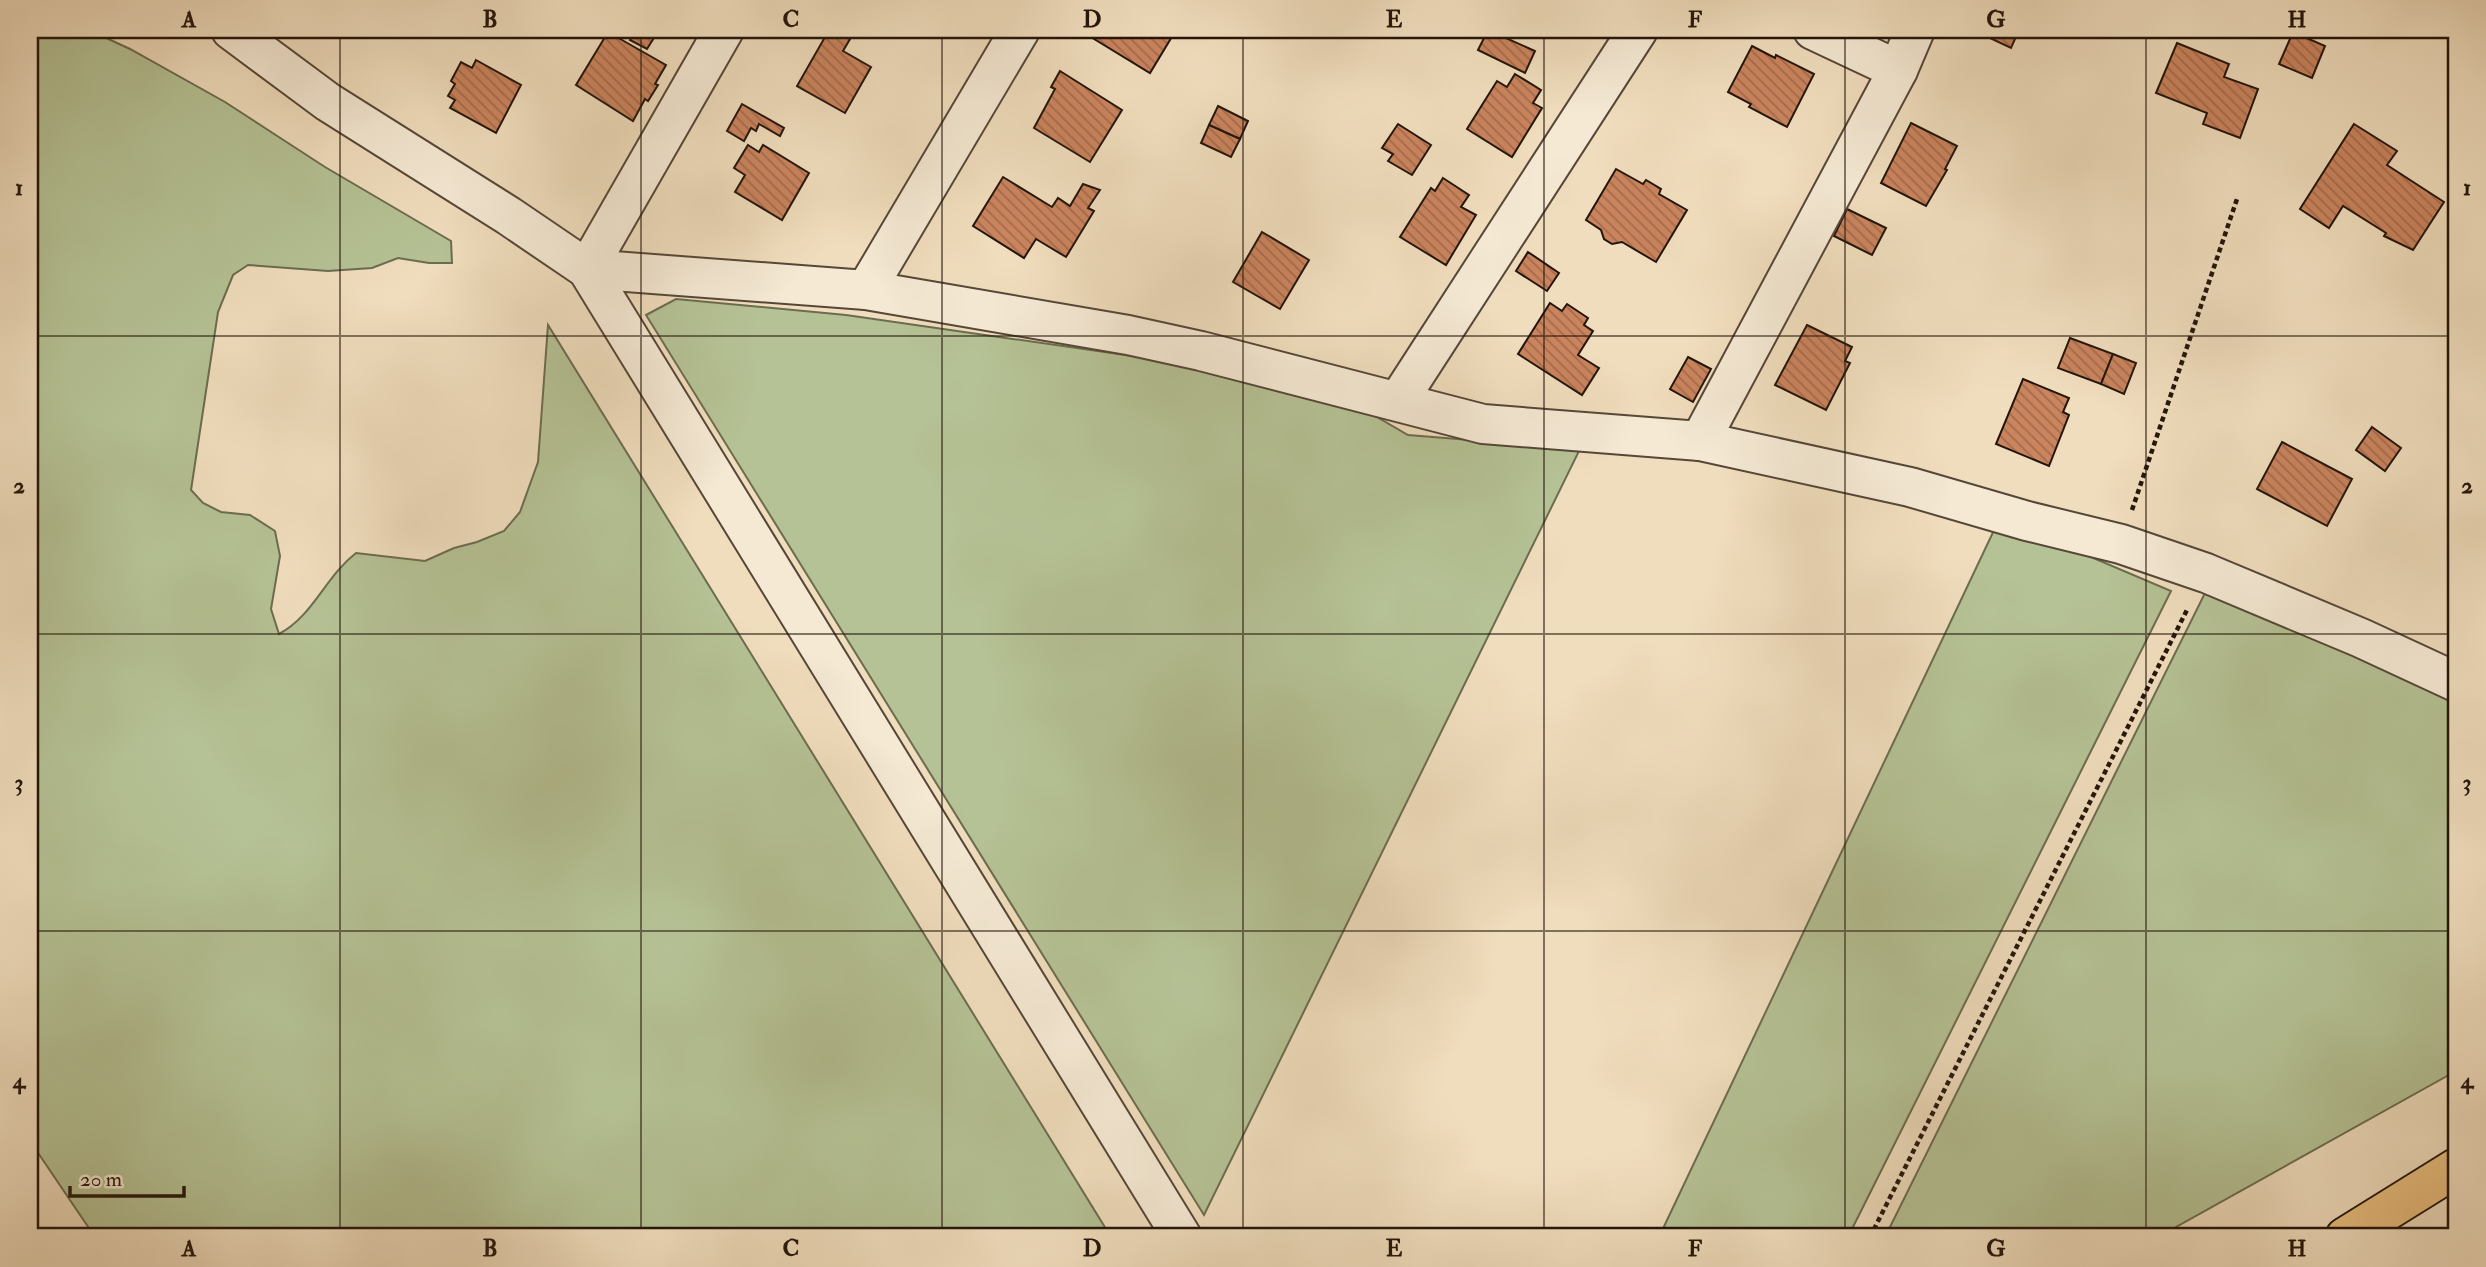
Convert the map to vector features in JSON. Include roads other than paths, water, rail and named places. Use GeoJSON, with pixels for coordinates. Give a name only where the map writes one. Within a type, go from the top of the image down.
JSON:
{"type":"FeatureCollection","features":[{"type":"Feature","properties":{"kind":"main road"},"geometry":{"type":"LineString","coordinates":[[2345,1237],[2456,1168]]}},
{"type":"Feature","properties":{"kind":"street"},"geometry":{"type":"LineString","coordinates":[[231,30],[328,102],[509,216],[587,269],[1182,1237]]}},
{"type":"Feature","properties":{"kind":"street"},"geometry":{"type":"LineString","coordinates":[[587,269],[724,30]]}},
{"type":"Feature","properties":{"kind":"street"},"geometry":{"type":"LineString","coordinates":[[866,290],[1020,30]]}},
{"type":"Feature","properties":{"kind":"street"},"geometry":{"type":"LineString","coordinates":[[1398,401],[1638,30]]}},
{"type":"Feature","properties":{"kind":"street"},"geometry":{"type":"LineString","coordinates":[[1813,30],[1899,70]]}},
{"type":"Feature","properties":{"kind":"street"},"geometry":{"type":"LineString","coordinates":[[1700,441],[1899,70],[1915,30]]}},
{"type":"Feature","properties":{"kind":"street"},"geometry":{"type":"LineString","coordinates":[[587,269],[866,290],[1128,335],[1201,351],[1483,424],[1700,441],[1910,487],[2027,521],[2120,544],[2206,573],[2361,638],[2456,682]]}}]}
